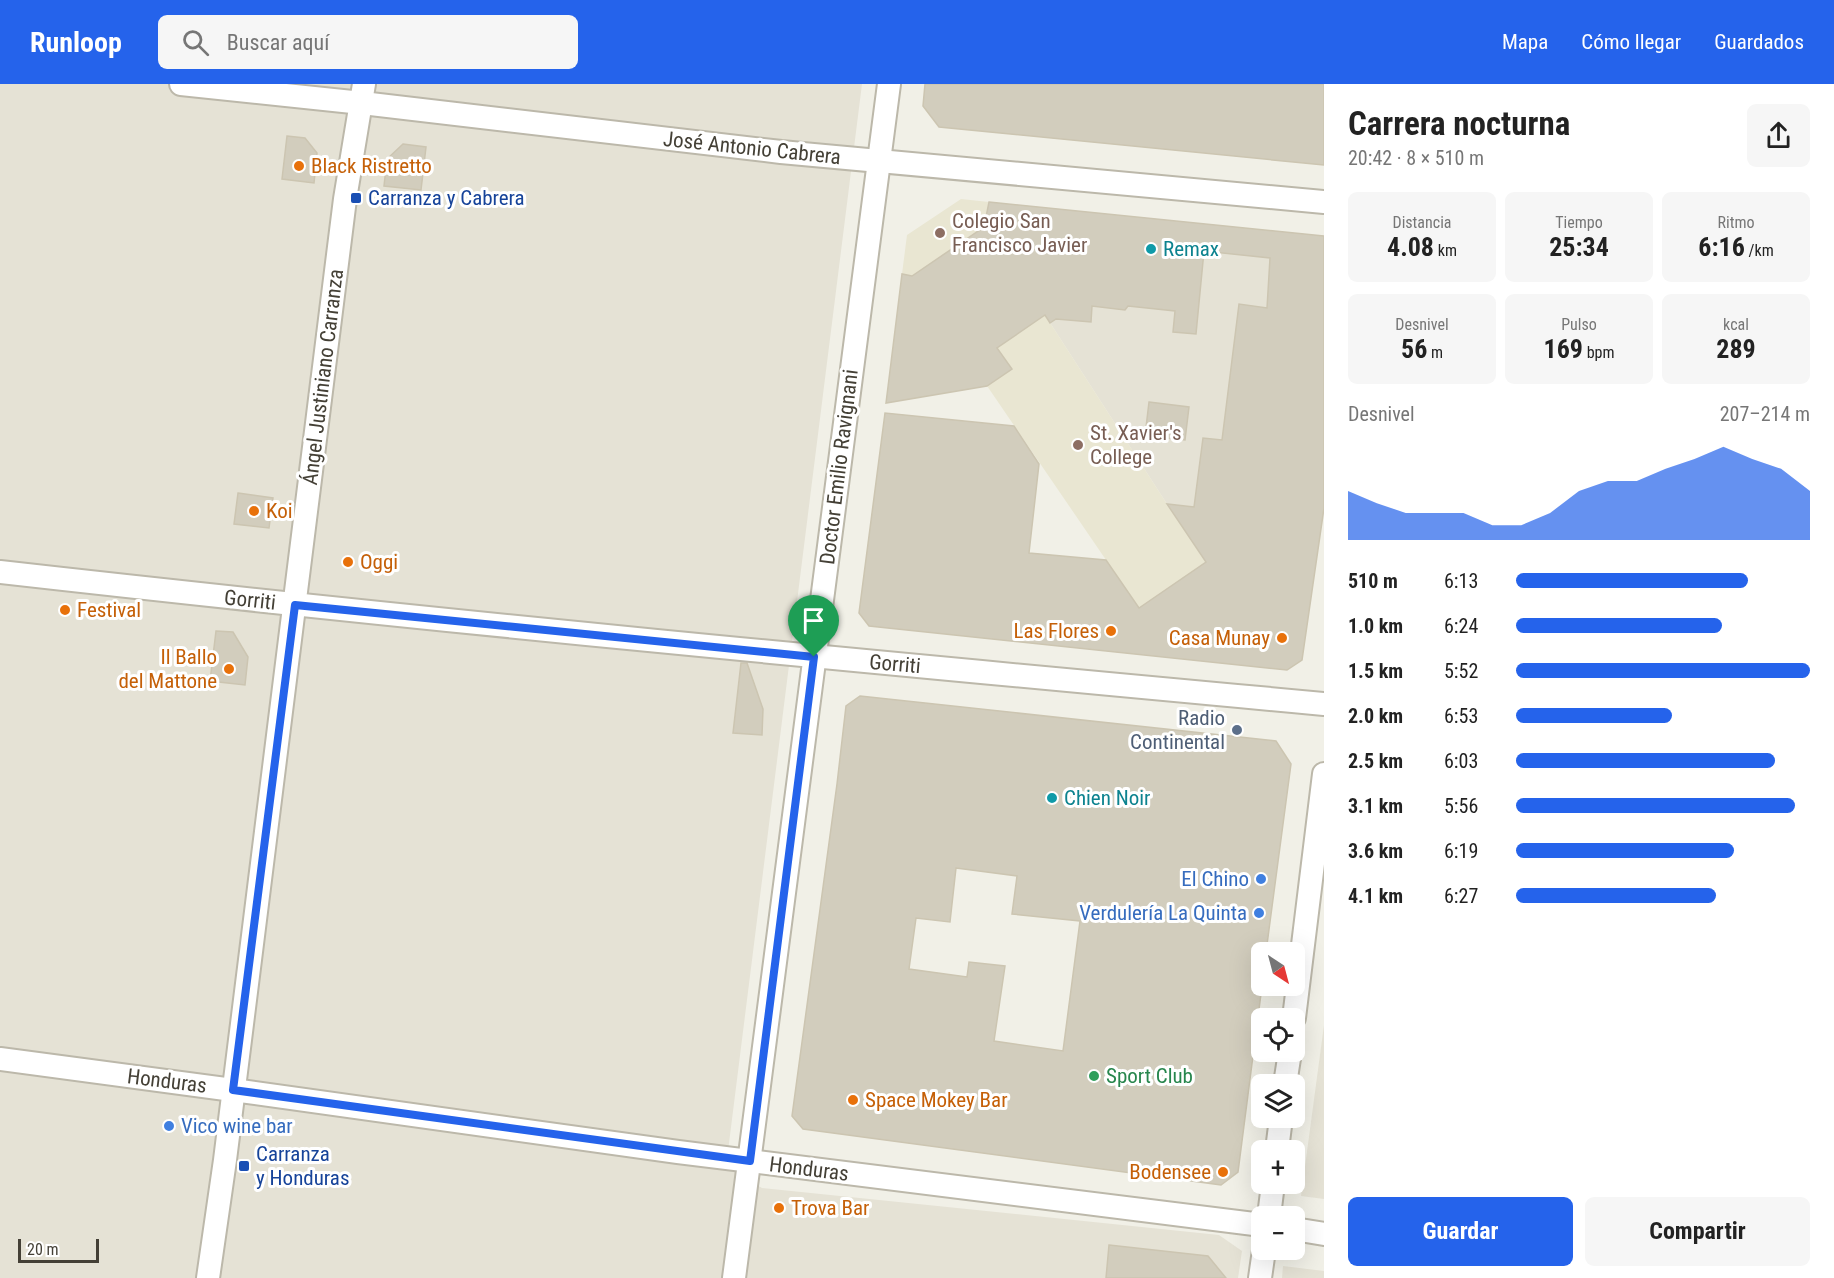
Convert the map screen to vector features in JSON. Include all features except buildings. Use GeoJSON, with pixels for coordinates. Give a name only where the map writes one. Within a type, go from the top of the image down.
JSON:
{"type":"FeatureCollection","features":[{"type":"Feature","properties":{"kind":"street","name":"José Antonio Cabrera"},"geometry":{"type":"LineString","coordinates":[[180,84],[363,93],[781,152],[1324,202]]}},
{"type":"Feature","properties":{"kind":"street","name":"Doctor Emilio Ravignani"},"geometry":{"type":"LineString","coordinates":[[734,1278],[888,84]]}},
{"type":"Feature","properties":{"kind":"street","name":"Ángel Justiniano Carranza"},"geometry":{"type":"LineString","coordinates":[[208,1278],[225,1160],[345,199],[363,93]]}},
{"type":"Feature","properties":{"kind":"street","name":"Gorriti"},"geometry":{"type":"LineString","coordinates":[[0,572],[295,605],[814,657],[1324,704]]}},
{"type":"Feature","properties":{"kind":"street"},"geometry":{"type":"LineString","coordinates":[[1295,1008],[1324,774]]}},
{"type":"Feature","properties":{"kind":"street","name":"Honduras"},"geometry":{"type":"LineString","coordinates":[[0,1059],[750,1161],[1251,1224]]}},
{"type":"Feature","properties":{"kind":"street"},"geometry":{"type":"LineString","coordinates":[[1305,1231],[1324,1234]]}},
{"type":"Feature","properties":{"kind":"street"},"geometry":{"type":"LineString","coordinates":[[1260,1278],[1263,1260]]}},
{"type":"Feature","properties":{"kind":"shaded area"},"geometry":{"type":"Polygon","coordinates":[[[0,84],[862,84],[726,1167],[762,1188],[1219,1235],[1242,1251],[1238,1278],[0,1278],[0,84]]]}},
{"type":"Feature","properties":{"kind":"shaded area","name":"St. Xavier's College"},"geometry":{"type":"Polygon","coordinates":[[[961,199],[989,202],[985,227],[1222,586],[1173,658],[912,276],[902,274],[907,235],[961,199]]]}},
{"type":"Feature","properties":{"kind":"shaded area"},"geometry":{"type":"Polygon","coordinates":[[[989,202],[1324,236],[1324,505],[1302,660],[1287,670],[1167,504],[1045,315],[984,227],[989,202]]]}},
{"type":"Feature","properties":{"kind":"shaded area"},"geometry":{"type":"Polygon","coordinates":[[[1324,1025],[1324,1199],[1301,1196],[1305,1194],[1305,1166],[1324,1025]]]}},
{"type":"Feature","properties":{"kind":"shaded area"},"geometry":{"type":"Polygon","coordinates":[[[1283,1266],[1324,1271],[1324,1278],[1282,1278],[1283,1266]]]}},
{"type":"Feature","properties":{"kind":"place","name":"Black Ristretto"},"geometry":{"type":"Point","coordinates":[299,166]}},
{"type":"Feature","properties":{"kind":"place","name":"Carranza y Cabrera"},"geometry":{"type":"Point","coordinates":[356,198]}},
{"type":"Feature","properties":{"kind":"place","name":"Colegio San Francisco Javier"},"geometry":{"type":"Point","coordinates":[940,233]}},
{"type":"Feature","properties":{"kind":"place","name":"Remax"},"geometry":{"type":"Point","coordinates":[1151,249]}},
{"type":"Feature","properties":{"kind":"place","name":"St. Xavier's College"},"geometry":{"type":"Point","coordinates":[1078,445]}},
{"type":"Feature","properties":{"kind":"place","name":"Koi"},"geometry":{"type":"Point","coordinates":[254,511]}},
{"type":"Feature","properties":{"kind":"place","name":"Oggi"},"geometry":{"type":"Point","coordinates":[348,562]}},
{"type":"Feature","properties":{"kind":"place","name":"Festival"},"geometry":{"type":"Point","coordinates":[65,610]}},
{"type":"Feature","properties":{"kind":"place","name":"Las Flores"},"geometry":{"type":"Point","coordinates":[1111,631]}},
{"type":"Feature","properties":{"kind":"place","name":"Casa Munay"},"geometry":{"type":"Point","coordinates":[1282,638]}},
{"type":"Feature","properties":{"kind":"place","name":"Il Ballo del Mattone"},"geometry":{"type":"Point","coordinates":[229,669]}},
{"type":"Feature","properties":{"kind":"place","name":"Radio Continental"},"geometry":{"type":"Point","coordinates":[1237,730]}},
{"type":"Feature","properties":{"kind":"place","name":"Chien Noir"},"geometry":{"type":"Point","coordinates":[1052,798]}},
{"type":"Feature","properties":{"kind":"place","name":"El Chino"},"geometry":{"type":"Point","coordinates":[1261,879]}},
{"type":"Feature","properties":{"kind":"place","name":"Verdulería La Quinta"},"geometry":{"type":"Point","coordinates":[1259,913]}},
{"type":"Feature","properties":{"kind":"place","name":"Sport Club"},"geometry":{"type":"Point","coordinates":[1094,1076]}},
{"type":"Feature","properties":{"kind":"place","name":"Space Mokey Bar"},"geometry":{"type":"Point","coordinates":[853,1100]}},
{"type":"Feature","properties":{"kind":"place","name":"Vico wine bar"},"geometry":{"type":"Point","coordinates":[169,1126]}},
{"type":"Feature","properties":{"kind":"place","name":"Carranza y Honduras"},"geometry":{"type":"Point","coordinates":[244,1166]}},
{"type":"Feature","properties":{"kind":"place","name":"Bodensee"},"geometry":{"type":"Point","coordinates":[1223,1172]}},
{"type":"Feature","properties":{"kind":"place","name":"Trova Bar"},"geometry":{"type":"Point","coordinates":[779,1208]}},
{"type":"Feature","properties":{"kind":"route"},"geometry":{"type":"LineString","coordinates":[[295,605],[814,657],[750,1161],[233,1090],[295,605]]}}]}
